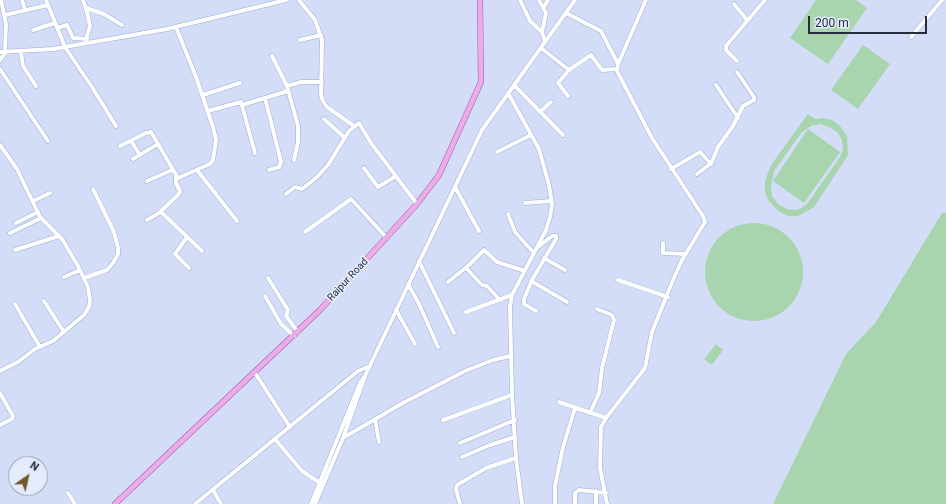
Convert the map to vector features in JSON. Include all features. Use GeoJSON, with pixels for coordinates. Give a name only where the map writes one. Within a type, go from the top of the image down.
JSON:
{"type":"FeatureCollection","features":[{"type":"Feature","properties":{"kind":"main road","name":"Raipur Road"},"geometry":{"type":"LineString","coordinates":[[116,504],[296,334],[387,238],[417,204],[443,168],[481,82],[480,0]]}},
{"type":"Feature","properties":{"kind":"street"},"geometry":{"type":"LineString","coordinates":[[0,60],[5,53],[5,15],[1,0]]}},
{"type":"Feature","properties":{"kind":"street"},"geometry":{"type":"LineString","coordinates":[[22,0],[25,10]]}},
{"type":"Feature","properties":{"kind":"street"},"geometry":{"type":"LineString","coordinates":[[46,0],[65,47],[116,126]]}},
{"type":"Feature","properties":{"kind":"street"},"geometry":{"type":"LineString","coordinates":[[83,0],[90,30],[86,41]]}},
{"type":"Feature","properties":{"kind":"street"},"geometry":{"type":"LineString","coordinates":[[0,52],[21,52],[65,47],[86,41],[176,27],[285,0]]}},
{"type":"Feature","properties":{"kind":"street"},"geometry":{"type":"LineString","coordinates":[[299,0],[315,20],[321,35],[323,54],[321,95],[325,104],[354,126]]}},
{"type":"Feature","properties":{"kind":"street"},"geometry":{"type":"LineString","coordinates":[[520,0],[530,21],[542,32]]}},
{"type":"Feature","properties":{"kind":"street"},"geometry":{"type":"LineString","coordinates":[[539,0],[544,7],[546,14],[542,32],[545,42]]}},
{"type":"Feature","properties":{"kind":"street"},"geometry":{"type":"LineString","coordinates":[[544,7],[548,0]]}},
{"type":"Feature","properties":{"kind":"street"},"geometry":{"type":"LineString","coordinates":[[315,504],[343,438],[370,366],[482,130],[575,0]]}},
{"type":"Feature","properties":{"kind":"street"},"geometry":{"type":"LineString","coordinates":[[608,504],[600,468],[600,432],[606,418],[636,382],[645,368],[652,332],[668,297],[673,280],[686,254],[704,226],[705,220],[652,138],[618,75],[618,66],[646,0]]}},
{"type":"Feature","properties":{"kind":"street"},"geometry":{"type":"LineString","coordinates":[[737,61],[726,50],[726,46],[765,0]]}},
{"type":"Feature","properties":{"kind":"street"},"geometry":{"type":"LineString","coordinates":[[911,37],[942,0]]}},
{"type":"Feature","properties":{"kind":"street"},"geometry":{"type":"LineString","coordinates":[[734,4],[747,20]]}},
{"type":"Feature","properties":{"kind":"street"},"geometry":{"type":"LineString","coordinates":[[5,15],[48,5]]}},
{"type":"Feature","properties":{"kind":"street"},"geometry":{"type":"LineString","coordinates":[[86,8],[104,14],[122,25]]}},
{"type":"Feature","properties":{"kind":"street"},"geometry":{"type":"LineString","coordinates":[[566,13],[601,31],[618,66]]}},
{"type":"Feature","properties":{"kind":"street"},"geometry":{"type":"LineString","coordinates":[[33,30],[55,23]]}},
{"type":"Feature","properties":{"kind":"street"},"geometry":{"type":"LineString","coordinates":[[57,28],[67,25],[73,38],[86,41]]}},
{"type":"Feature","properties":{"kind":"street"},"geometry":{"type":"LineString","coordinates":[[176,27],[203,94],[215,134],[215,155],[211,163],[180,177],[176,177]]}},
{"type":"Feature","properties":{"kind":"street"},"geometry":{"type":"LineString","coordinates":[[300,40],[321,35]]}},
{"type":"Feature","properties":{"kind":"street"},"geometry":{"type":"LineString","coordinates":[[541,48],[569,70]]}},
{"type":"Feature","properties":{"kind":"street"},"geometry":{"type":"LineString","coordinates":[[21,52],[23,66],[36,86]]}},
{"type":"Feature","properties":{"kind":"street"},"geometry":{"type":"LineString","coordinates":[[568,96],[558,83],[569,70],[591,55],[602,70],[618,66]]}},
{"type":"Feature","properties":{"kind":"street"},"geometry":{"type":"LineString","coordinates":[[272,56],[287,86],[296,116],[299,136],[294,160]]}},
{"type":"Feature","properties":{"kind":"street"},"geometry":{"type":"LineString","coordinates":[[0,69],[48,141]]}},
{"type":"Feature","properties":{"kind":"street"},"geometry":{"type":"LineString","coordinates":[[697,174],[710,164],[718,147],[738,118],[743,106],[753,101],[754,98],[737,72]]}},
{"type":"Feature","properties":{"kind":"street"},"geometry":{"type":"LineString","coordinates":[[287,86],[301,82],[322,82]]}},
{"type":"Feature","properties":{"kind":"street"},"geometry":{"type":"LineString","coordinates":[[203,94],[240,83]]}},
{"type":"Feature","properties":{"kind":"street"},"geometry":{"type":"LineString","coordinates":[[514,85],[541,111],[563,136]]}},
{"type":"Feature","properties":{"kind":"street"},"geometry":{"type":"LineString","coordinates":[[716,85],[738,118]]}},
{"type":"Feature","properties":{"kind":"street"},"geometry":{"type":"LineString","coordinates":[[208,111],[238,102],[242,105],[288,91]]}},
{"type":"Feature","properties":{"kind":"street"},"geometry":{"type":"LineString","coordinates":[[508,93],[531,135],[542,159],[551,201],[550,217],[536,249],[512,295],[510,307],[512,395],[515,420],[516,458],[522,504]]}},
{"type":"Feature","properties":{"kind":"street"},"geometry":{"type":"LineString","coordinates":[[265,98],[282,162],[279,167],[269,170]]}},
{"type":"Feature","properties":{"kind":"street"},"geometry":{"type":"LineString","coordinates":[[541,111],[551,102]]}},
{"type":"Feature","properties":{"kind":"street"},"geometry":{"type":"LineString","coordinates":[[242,105],[255,152]]}},
{"type":"Feature","properties":{"kind":"street"},"geometry":{"type":"LineString","coordinates":[[324,120],[345,138]]}},
{"type":"Feature","properties":{"kind":"street"},"geometry":{"type":"LineString","coordinates":[[286,194],[295,187],[302,189],[317,177],[328,165],[345,138],[358,123],[361,124],[371,143],[417,204]]}},
{"type":"Feature","properties":{"kind":"street"},"geometry":{"type":"LineString","coordinates":[[120,146],[149,132],[158,144],[176,177],[179,193],[161,212],[147,220]]}},
{"type":"Feature","properties":{"kind":"street"},"geometry":{"type":"LineString","coordinates":[[497,152],[531,135]]}},
{"type":"Feature","properties":{"kind":"street"},"geometry":{"type":"LineString","coordinates":[[130,141],[140,155]]}},
{"type":"Feature","properties":{"kind":"street"},"geometry":{"type":"LineString","coordinates":[[133,159],[158,144]]}},
{"type":"Feature","properties":{"kind":"street"},"geometry":{"type":"LineString","coordinates":[[0,145],[18,169],[41,218],[59,236],[80,270],[90,297],[89,308],[84,315],[64,332],[53,341],[0,371]]}},
{"type":"Feature","properties":{"kind":"street"},"geometry":{"type":"LineString","coordinates":[[671,169],[700,152],[710,164]]}},
{"type":"Feature","properties":{"kind":"street"},"geometry":{"type":"LineString","coordinates":[[364,168],[378,186],[396,176]]}},
{"type":"Feature","properties":{"kind":"street"},"geometry":{"type":"LineString","coordinates":[[147,181],[172,170]]}},
{"type":"Feature","properties":{"kind":"street"},"geometry":{"type":"LineString","coordinates":[[197,170],[236,221]]}},
{"type":"Feature","properties":{"kind":"street"},"geometry":{"type":"LineString","coordinates":[[455,187],[479,231]]}},
{"type":"Feature","properties":{"kind":"street"},"geometry":{"type":"LineString","coordinates":[[84,278],[107,270],[118,254],[114,232],[93,189]]}},
{"type":"Feature","properties":{"kind":"street"},"geometry":{"type":"LineString","coordinates":[[33,201],[50,193]]}},
{"type":"Feature","properties":{"kind":"street"},"geometry":{"type":"LineString","coordinates":[[305,232],[351,199],[387,238]]}},
{"type":"Feature","properties":{"kind":"street"},"geometry":{"type":"LineString","coordinates":[[525,203],[551,201]]}},
{"type":"Feature","properties":{"kind":"street"},"geometry":{"type":"LineString","coordinates":[[16,223],[38,212]]}},
{"type":"Feature","properties":{"kind":"street"},"geometry":{"type":"LineString","coordinates":[[161,212],[202,251]]}},
{"type":"Feature","properties":{"kind":"street"},"geometry":{"type":"LineString","coordinates":[[508,214],[515,232],[534,253]]}},
{"type":"Feature","properties":{"kind":"street"},"geometry":{"type":"LineString","coordinates":[[10,233],[41,218]]}},
{"type":"Feature","properties":{"kind":"street"},"geometry":{"type":"LineString","coordinates":[[16,250],[59,236]]}},
{"type":"Feature","properties":{"kind":"street"},"geometry":{"type":"LineString","coordinates":[[536,249],[552,236],[556,236],[556,240],[531,281],[524,303],[536,311]]}},
{"type":"Feature","properties":{"kind":"street"},"geometry":{"type":"LineString","coordinates":[[187,237],[175,254],[190,268]]}},
{"type":"Feature","properties":{"kind":"street"},"geometry":{"type":"LineString","coordinates":[[663,243],[664,253],[686,254]]}},
{"type":"Feature","properties":{"kind":"street"},"geometry":{"type":"LineString","coordinates":[[448,282],[466,268],[484,250],[498,262],[525,271]]}},
{"type":"Feature","properties":{"kind":"street"},"geometry":{"type":"LineString","coordinates":[[544,258],[565,270]]}},
{"type":"Feature","properties":{"kind":"street"},"geometry":{"type":"LineString","coordinates":[[419,261],[454,333]]}},
{"type":"Feature","properties":{"kind":"street"},"geometry":{"type":"LineString","coordinates":[[466,268],[482,285],[487,286],[500,300]]}},
{"type":"Feature","properties":{"kind":"street"},"geometry":{"type":"LineString","coordinates":[[64,277],[80,270]]}},
{"type":"Feature","properties":{"kind":"street"},"geometry":{"type":"LineString","coordinates":[[268,278],[288,310],[286,316],[296,334]]}},
{"type":"Feature","properties":{"kind":"street"},"geometry":{"type":"LineString","coordinates":[[618,280],[668,297]]}},
{"type":"Feature","properties":{"kind":"street"},"geometry":{"type":"LineString","coordinates":[[531,281],[567,302]]}},
{"type":"Feature","properties":{"kind":"street"},"geometry":{"type":"LineString","coordinates":[[408,284],[419,304],[438,347]]}},
{"type":"Feature","properties":{"kind":"street"},"geometry":{"type":"LineString","coordinates":[[466,312],[512,295]]}},
{"type":"Feature","properties":{"kind":"street"},"geometry":{"type":"LineString","coordinates":[[265,296],[281,324],[296,334]]}},
{"type":"Feature","properties":{"kind":"street"},"geometry":{"type":"LineString","coordinates":[[44,301],[64,332]]}},
{"type":"Feature","properties":{"kind":"street"},"geometry":{"type":"LineString","coordinates":[[15,304],[40,347]]}},
{"type":"Feature","properties":{"kind":"street"},"geometry":{"type":"LineString","coordinates":[[590,413],[599,393],[602,368],[614,320],[612,315],[598,309]]}},
{"type":"Feature","properties":{"kind":"street"},"geometry":{"type":"LineString","coordinates":[[396,310],[414,344]]}},
{"type":"Feature","properties":{"kind":"street"},"geometry":{"type":"LineString","coordinates":[[343,438],[428,389],[465,371],[493,360],[510,356]]}},
{"type":"Feature","properties":{"kind":"street"},"geometry":{"type":"LineString","coordinates":[[195,504],[358,371],[370,366]]}},
{"type":"Feature","properties":{"kind":"street"},"geometry":{"type":"LineString","coordinates":[[255,373],[290,427]]}},
{"type":"Feature","properties":{"kind":"street"},"geometry":{"type":"LineString","coordinates":[[311,504],[360,383],[366,376]]}},
{"type":"Feature","properties":{"kind":"street"},"geometry":{"type":"LineString","coordinates":[[0,393],[14,416],[12,419],[0,424]]}},
{"type":"Feature","properties":{"kind":"street"},"geometry":{"type":"LineString","coordinates":[[443,420],[512,395]]}},
{"type":"Feature","properties":{"kind":"street"},"geometry":{"type":"LineString","coordinates":[[559,402],[606,418]]}},
{"type":"Feature","properties":{"kind":"street"},"geometry":{"type":"LineString","coordinates":[[555,504],[555,486],[563,448],[575,408]]}},
{"type":"Feature","properties":{"kind":"street"},"geometry":{"type":"LineString","coordinates":[[374,420],[380,442]]}},
{"type":"Feature","properties":{"kind":"street"},"geometry":{"type":"LineString","coordinates":[[460,442],[515,420]]}},
{"type":"Feature","properties":{"kind":"street"},"geometry":{"type":"LineString","coordinates":[[462,457],[490,444],[515,437]]}},
{"type":"Feature","properties":{"kind":"street"},"geometry":{"type":"LineString","coordinates":[[275,439],[302,471],[320,483]]}},
{"type":"Feature","properties":{"kind":"street"},"geometry":{"type":"LineString","coordinates":[[460,504],[456,489],[457,484],[486,468],[516,458]]}},
{"type":"Feature","properties":{"kind":"street"},"geometry":{"type":"LineString","coordinates":[[213,490],[221,504]]}},
{"type":"Feature","properties":{"kind":"street"},"geometry":{"type":"LineString","coordinates":[[575,504],[574,494],[577,490],[606,492]]}},
{"type":"Feature","properties":{"kind":"street"},"geometry":{"type":"LineString","coordinates":[[596,491],[596,504]]}},
{"type":"Feature","properties":{"kind":"street"},"geometry":{"type":"LineString","coordinates":[[68,493],[75,504]]}},
{"type":"Feature","properties":{"kind":"green space"},"geometry":{"type":"Polygon","coordinates":[[[816,0],[856,0],[867,8],[828,64],[790,38],[816,0]]]}},
{"type":"Feature","properties":{"kind":"green space"},"geometry":{"type":"Polygon","coordinates":[[[863,45],[890,64],[858,109],[831,90],[863,45]]]}},
{"type":"Feature","properties":{"kind":"green space"},"geometry":{"type":"Polygon","coordinates":[[[808,114],[815,119],[823,118],[832,120],[840,126],[847,136],[848,155],[814,207],[798,216],[788,216],[777,210],[768,200],[765,191],[765,181],[771,165],[808,114]],[[820,124],[811,126],[802,132],[774,171],[771,187],[772,196],[778,204],[787,209],[798,210],[807,204],[840,157],[843,149],[842,140],[837,132],[820,124]]]}},
{"type":"Feature","properties":{"kind":"green space"},"geometry":{"type":"Polygon","coordinates":[[[808,129],[840,152],[804,203],[773,181],[808,129]]]}},
{"type":"Feature","properties":{"kind":"green space"},"geometry":{"type":"Polygon","coordinates":[[[942,213],[946,213],[946,504],[773,504],[846,354],[876,322],[942,213]]]}},
{"type":"Feature","properties":{"kind":"green space"},"geometry":{"type":"Polygon","coordinates":[[[754,223],[773,227],[789,237],[799,253],[803,272],[799,291],[789,307],[773,317],[754,321],[735,317],[719,307],[709,291],[705,272],[709,253],[719,237],[735,227],[754,223]]]}},
{"type":"Feature","properties":{"kind":"green space"},"geometry":{"type":"Polygon","coordinates":[[[716,344],[723,350],[712,365],[704,359],[716,344]]]}}]}
